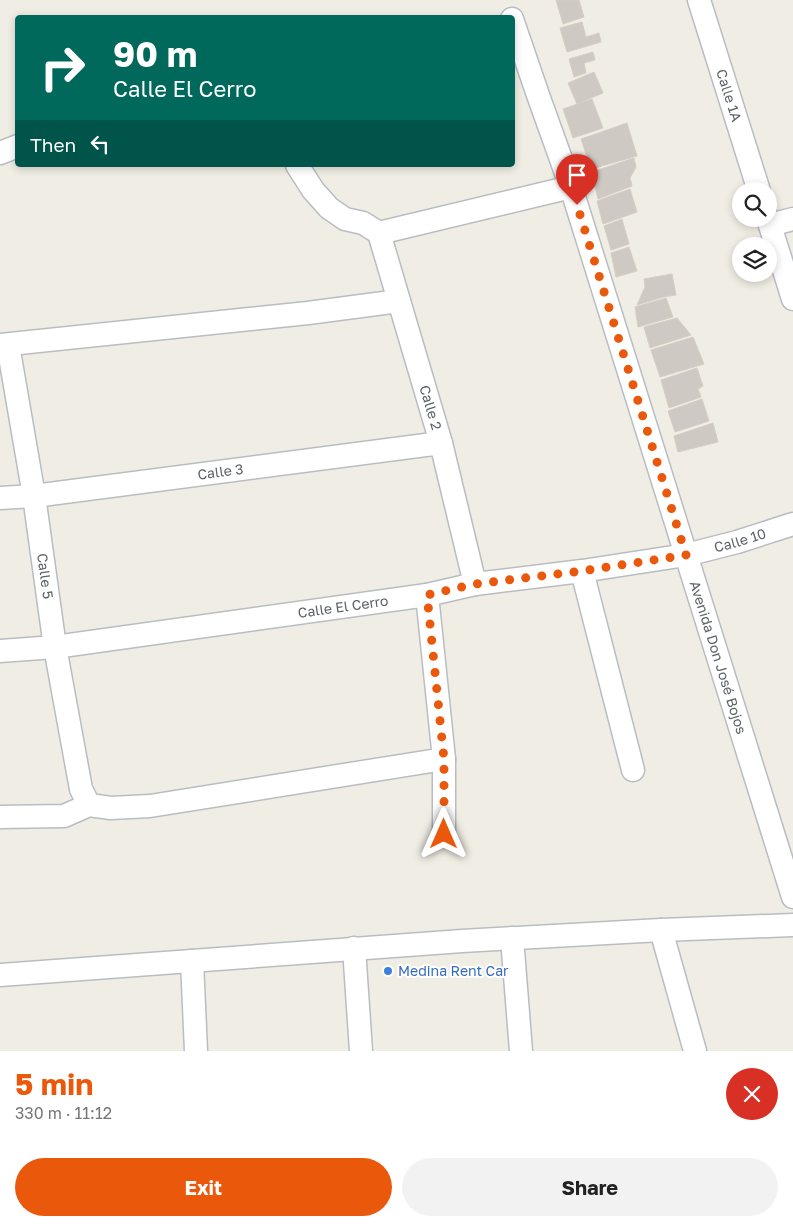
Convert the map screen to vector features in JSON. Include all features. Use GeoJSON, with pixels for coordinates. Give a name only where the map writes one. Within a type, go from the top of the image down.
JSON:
{"type":"FeatureCollection","features":[{"type":"Feature","properties":{"kind":"street","name":"Avenida Don José Bojos"},"geometry":{"type":"LineString","coordinates":[[506,0],[511,15]]}},
{"type":"Feature","properties":{"kind":"street","name":"Calle 1A"},"geometry":{"type":"LineString","coordinates":[[699,0],[756,182]]}},
{"type":"Feature","properties":{"kind":"street","name":"Avenida Don José Bojos"},"geometry":{"type":"LineString","coordinates":[[515,27],[571,187],[793,897]]}},
{"type":"Feature","properties":{"kind":"street"},"geometry":{"type":"LineString","coordinates":[[0,153],[15,147]]}},
{"type":"Feature","properties":{"kind":"street"},"geometry":{"type":"LineString","coordinates":[[298,167],[313,190],[329,208],[345,219],[363,223],[379,233],[571,187]]}},
{"type":"Feature","properties":{"kind":"street"},"geometry":{"type":"LineString","coordinates":[[777,221],[793,219]]}},
{"type":"Feature","properties":{"kind":"street"},"geometry":{"type":"LineString","coordinates":[[771,227],[793,299]]}},
{"type":"Feature","properties":{"kind":"street","name":"Calle 2"},"geometry":{"type":"LineString","coordinates":[[379,233],[441,443],[475,584]]}},
{"type":"Feature","properties":{"kind":"street"},"geometry":{"type":"LineString","coordinates":[[4,345],[308,313],[399,301]]}},
{"type":"Feature","properties":{"kind":"street","name":"Calle 5"},"geometry":{"type":"LineString","coordinates":[[4,345],[34,496],[55,647],[81,789],[89,805]]}},
{"type":"Feature","properties":{"kind":"street","name":"Calle 3"},"geometry":{"type":"LineString","coordinates":[[0,498],[34,496],[441,443]]}},
{"type":"Feature","properties":{"kind":"street","name":"Calle 10"},"geometry":{"type":"LineString","coordinates":[[686,555],[792,526]]}},
{"type":"Feature","properties":{"kind":"street","name":"Calle El Cerro"},"geometry":{"type":"LineString","coordinates":[[0,651],[55,647],[427,595],[475,584],[582,571],[686,555]]}},
{"type":"Feature","properties":{"kind":"street"},"geometry":{"type":"LineString","coordinates":[[582,571],[633,770]]}},
{"type":"Feature","properties":{"kind":"street"},"geometry":{"type":"LineString","coordinates":[[427,595],[444,759],[444,834]]}},
{"type":"Feature","properties":{"kind":"street"},"geometry":{"type":"LineString","coordinates":[[0,817],[64,816],[89,805],[111,808],[150,806],[444,759]]}},
{"type":"Feature","properties":{"kind":"street"},"geometry":{"type":"LineString","coordinates":[[0,975],[512,938],[793,925]]}},
{"type":"Feature","properties":{"kind":"street"},"geometry":{"type":"LineString","coordinates":[[661,930],[695,1051]]}},
{"type":"Feature","properties":{"kind":"street"},"geometry":{"type":"LineString","coordinates":[[512,938],[521,1051]]}},
{"type":"Feature","properties":{"kind":"street"},"geometry":{"type":"LineString","coordinates":[[354,948],[361,1051]]}},
{"type":"Feature","properties":{"kind":"street"},"geometry":{"type":"LineString","coordinates":[[192,961],[196,1051]]}},
{"type":"Feature","properties":{"kind":"building"},"geometry":{"type":"Polygon","coordinates":[[[556,0],[579,0],[584,17],[563,24],[556,0]]]}},
{"type":"Feature","properties":{"kind":"building"},"geometry":{"type":"Polygon","coordinates":[[[582,22],[586,37],[599,33],[601,42],[567,52],[560,28],[582,22]]]}},
{"type":"Feature","properties":{"kind":"building"},"geometry":{"type":"Polygon","coordinates":[[[593,52],[595,60],[584,63],[586,73],[574,77],[569,59],[593,52]]]}},
{"type":"Feature","properties":{"kind":"building"},"geometry":{"type":"Polygon","coordinates":[[[594,72],[603,93],[577,104],[568,83],[594,72]]]}},
{"type":"Feature","properties":{"kind":"building"},"geometry":{"type":"Polygon","coordinates":[[[592,99],[603,128],[573,138],[563,109],[592,99]]]}},
{"type":"Feature","properties":{"kind":"building"},"geometry":{"type":"Polygon","coordinates":[[[627,123],[637,156],[591,169],[581,139],[627,123]]]}},
{"type":"Feature","properties":{"kind":"building"},"geometry":{"type":"Polygon","coordinates":[[[634,158],[636,167],[630,178],[632,186],[598,199],[592,172],[634,158]]]}},
{"type":"Feature","properties":{"kind":"building"},"geometry":{"type":"Polygon","coordinates":[[[630,189],[637,212],[603,224],[597,201],[630,189]]]}},
{"type":"Feature","properties":{"kind":"building"},"geometry":{"type":"Polygon","coordinates":[[[622,219],[629,244],[611,250],[604,226],[622,219]]]}},
{"type":"Feature","properties":{"kind":"building"},"geometry":{"type":"Polygon","coordinates":[[[629,247],[637,271],[616,277],[611,253],[629,247]]]}},
{"type":"Feature","properties":{"kind":"building"},"geometry":{"type":"Polygon","coordinates":[[[672,274],[676,295],[637,305],[645,287],[644,279],[672,274]]]}},
{"type":"Feature","properties":{"kind":"building"},"geometry":{"type":"Polygon","coordinates":[[[666,298],[673,317],[638,327],[635,307],[666,298]]]}},
{"type":"Feature","properties":{"kind":"building"},"geometry":{"type":"Polygon","coordinates":[[[677,318],[691,335],[650,348],[644,327],[677,318]]]}},
{"type":"Feature","properties":{"kind":"building"},"geometry":{"type":"Polygon","coordinates":[[[693,337],[704,364],[660,377],[651,350],[693,337]]]}},
{"type":"Feature","properties":{"kind":"building"},"geometry":{"type":"Polygon","coordinates":[[[697,368],[703,386],[698,389],[701,397],[669,408],[661,380],[697,368]]]}},
{"type":"Feature","properties":{"kind":"building"},"geometry":{"type":"Polygon","coordinates":[[[702,399],[709,421],[675,432],[668,411],[702,399]]]}},
{"type":"Feature","properties":{"kind":"building"},"geometry":{"type":"Polygon","coordinates":[[[713,423],[718,442],[678,452],[674,436],[713,423]]]}},
{"type":"Feature","properties":{"kind":"place","name":"Medina Rent Car"},"geometry":{"type":"Point","coordinates":[388,971]}},
{"type":"Feature","properties":{"kind":"route"},"geometry":{"type":"LineString","coordinates":[[444,834],[444,759],[427,595],[475,584],[582,571],[686,555],[577,205]]}}]}
